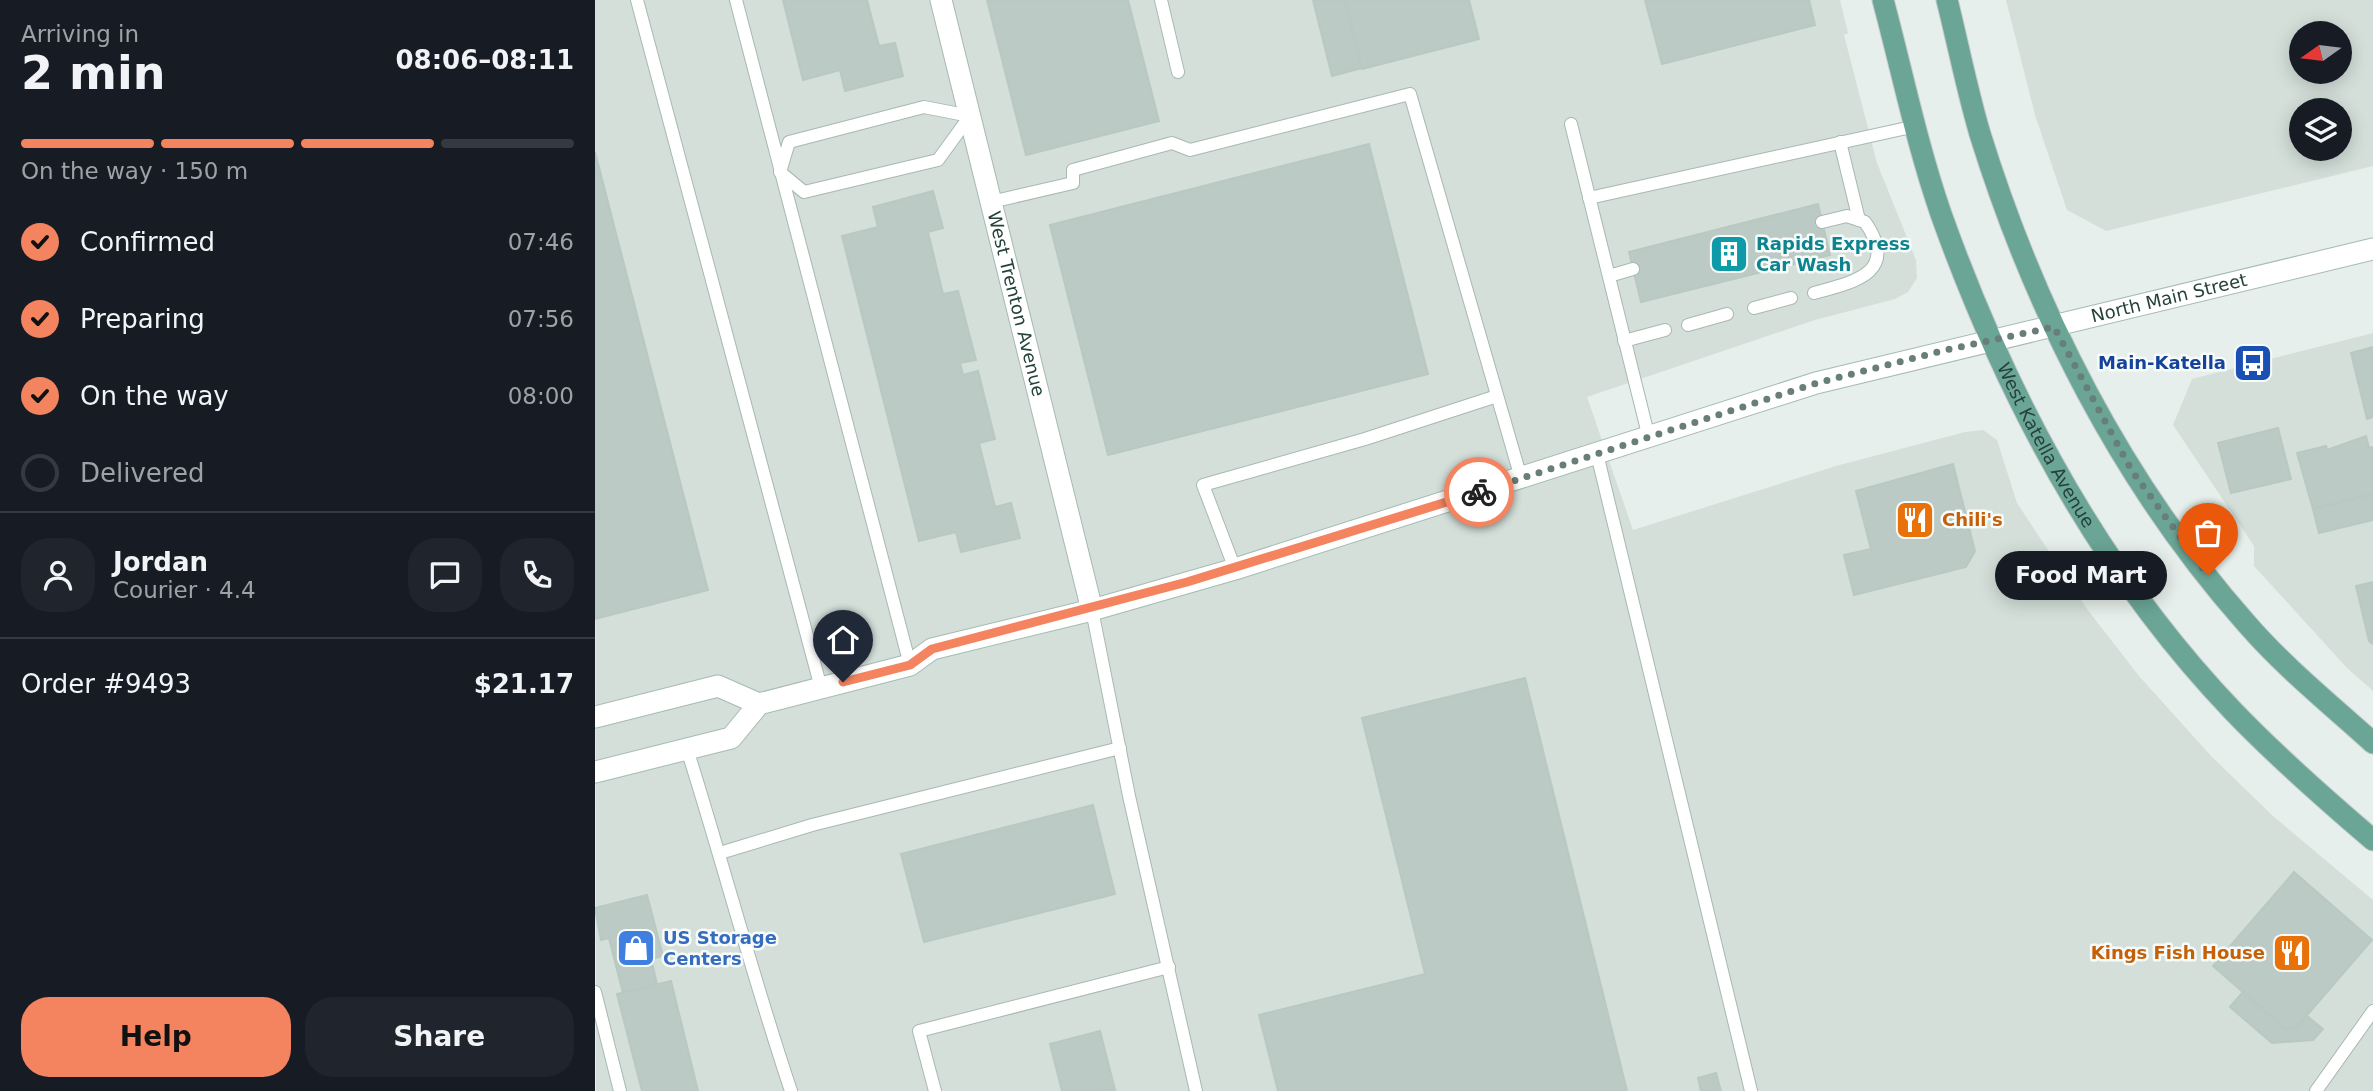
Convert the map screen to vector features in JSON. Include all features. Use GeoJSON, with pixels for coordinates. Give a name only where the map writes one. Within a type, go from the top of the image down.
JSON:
{"type":"FeatureCollection","features":[{"type":"Feature","properties":{"kind":"main road","name":"West Trenton Avenue"},"geometry":{"type":"LineString","coordinates":[[941,0],[1092,610]]}},
{"type":"Feature","properties":{"kind":"main road","name":"West Katella Avenue"},"geometry":{"type":"LineString","coordinates":[[1883,0],[1940,211],[1992,340],[2027,416],[2070,495],[2097,539],[2163,629],[2232,710],[2309,785],[2373,840]]}},
{"type":"Feature","properties":{"kind":"main road"},"geometry":{"type":"LineString","coordinates":[[1947,0],[1979,131],[2024,259],[2054,327],[2132,471],[2223,596],[2285,662],[2373,743]]}},
{"type":"Feature","properties":{"kind":"main road","name":"North Main Street"},"geometry":{"type":"LineString","coordinates":[[759,704],[910,665],[932,649],[1092,610],[1234,569],[1817,383],[2373,249]]}},
{"type":"Feature","properties":{"kind":"main road"},"geometry":{"type":"LineString","coordinates":[[595,717],[718,686],[759,704],[731,738],[595,772]]}},
{"type":"Feature","properties":{"kind":"lane"},"geometry":{"type":"LineString","coordinates":[[637,0],[821,688]]}},
{"type":"Feature","properties":{"kind":"lane"},"geometry":{"type":"LineString","coordinates":[[736,0],[910,665]]}},
{"type":"Feature","properties":{"kind":"lane"},"geometry":{"type":"LineString","coordinates":[[1161,0],[1178,72]]}},
{"type":"Feature","properties":{"kind":"lane"},"geometry":{"type":"LineString","coordinates":[[991,202],[1073,183],[1073,170],[1172,143],[1190,150],[1410,94],[1521,478]]}},
{"type":"Feature","properties":{"kind":"lane"},"geometry":{"type":"LineString","coordinates":[[924,107],[970,116],[938,160],[804,192],[779,172],[789,142],[924,107]]}},
{"type":"Feature","properties":{"kind":"lane"},"geometry":{"type":"LineString","coordinates":[[1571,124],[1649,438]]}},
{"type":"Feature","properties":{"kind":"lane"},"geometry":{"type":"LineString","coordinates":[[1589,198],[1916,125]]}},
{"type":"Feature","properties":{"kind":"lane"},"geometry":{"type":"LineString","coordinates":[[1840,142],[1859,220]]}},
{"type":"Feature","properties":{"kind":"lane"},"geometry":{"type":"LineString","coordinates":[[1814,293],[1866,276],[1876,267],[1878,250],[1872,232],[1865,222],[1847,216],[1822,222]]}},
{"type":"Feature","properties":{"kind":"lane"},"geometry":{"type":"LineString","coordinates":[[1609,276],[1633,269]]}},
{"type":"Feature","properties":{"kind":"lane"},"geometry":{"type":"LineString","coordinates":[[1754,308],[1791,298]]}},
{"type":"Feature","properties":{"kind":"lane"},"geometry":{"type":"LineString","coordinates":[[1688,325],[1727,314]]}},
{"type":"Feature","properties":{"kind":"lane"},"geometry":{"type":"LineString","coordinates":[[1624,341],[1665,330]]}},
{"type":"Feature","properties":{"kind":"lane"},"geometry":{"type":"LineString","coordinates":[[1234,569],[1203,485],[1365,439],[1497,396]]}},
{"type":"Feature","properties":{"kind":"lane"},"geometry":{"type":"LineString","coordinates":[[1597,454],[1751,1091]]}},
{"type":"Feature","properties":{"kind":"lane"},"geometry":{"type":"LineString","coordinates":[[1092,610],[1196,1091]]}},
{"type":"Feature","properties":{"kind":"lane"},"geometry":{"type":"LineString","coordinates":[[720,853],[812,825],[1120,748]]}},
{"type":"Feature","properties":{"kind":"lane"},"geometry":{"type":"LineString","coordinates":[[687,749],[720,853],[765,1014],[791,1091]]}},
{"type":"Feature","properties":{"kind":"lane"},"geometry":{"type":"LineString","coordinates":[[935,1091],[919,1031],[1169,967]]}},
{"type":"Feature","properties":{"kind":"lane"},"geometry":{"type":"LineString","coordinates":[[595,992],[620,1091]]}},
{"type":"Feature","properties":{"kind":"lane"},"geometry":{"type":"LineString","coordinates":[[2316,1091],[2373,1011]]}},
{"type":"Feature","properties":{"kind":"shaded area"},"geometry":{"type":"Polygon","coordinates":[[[595,0],[1840,0],[1848,33],[1844,35],[1877,163],[1916,260],[1917,278],[1908,292],[1895,299],[1815,320],[1587,397],[1633,530],[1836,466],[1965,432],[1983,430],[1997,440],[2017,503],[2087,609],[2139,676],[2211,756],[2273,816],[2373,900],[2373,1091],[596,1091],[595,0]]]}},
{"type":"Feature","properties":{"kind":"shaded area"},"geometry":{"type":"Polygon","coordinates":[[[2006,0],[2373,0],[2373,166],[2106,231],[2067,210],[2035,115],[2006,0]]]}},
{"type":"Feature","properties":{"kind":"shaded area"},"geometry":{"type":"Polygon","coordinates":[[[2373,333],[2373,691],[2347,668],[2254,566],[2254,546],[2173,425],[2192,379],[2373,333]]]}},
{"type":"Feature","properties":{"kind":"building"},"geometry":{"type":"Polygon","coordinates":[[[783,0],[867,0],[879,46],[895,43],[903,76],[845,91],[840,70],[803,80],[783,0]]]}},
{"type":"Feature","properties":{"kind":"building"},"geometry":{"type":"Polygon","coordinates":[[[987,0],[1128,0],[1159,121],[1026,155],[987,0]]]}},
{"type":"Feature","properties":{"kind":"building"},"geometry":{"type":"Polygon","coordinates":[[[1313,0],[1345,0],[1362,68],[1332,76],[1313,0]]]}},
{"type":"Feature","properties":{"kind":"building"},"geometry":{"type":"Polygon","coordinates":[[[1345,0],[1469,0],[1479,39],[1362,69],[1345,0]]]}},
{"type":"Feature","properties":{"kind":"building"},"geometry":{"type":"Polygon","coordinates":[[[1645,0],[1809,0],[1815,25],[1662,64],[1645,0]]]}},
{"type":"Feature","properties":{"kind":"building"},"geometry":{"type":"Polygon","coordinates":[[[1369,144],[1428,374],[1108,455],[1050,225],[1369,144]]]}},
{"type":"Feature","properties":{"kind":"building"},"geometry":{"type":"Polygon","coordinates":[[[595,152],[708,590],[595,619],[595,152]]]}},
{"type":"Feature","properties":{"kind":"building"},"geometry":{"type":"Polygon","coordinates":[[[933,191],[943,228],[928,232],[943,294],[958,291],[976,360],[960,363],[963,375],[978,371],[995,439],[979,443],[995,507],[1011,503],[1020,538],[961,552],[956,532],[919,541],[842,236],[878,227],[873,207],[933,191]]]}},
{"type":"Feature","properties":{"kind":"building","name":"Rapids Express Car Wash"},"geometry":{"type":"Polygon","coordinates":[[[1818,204],[1830,255],[1641,302],[1629,252],[1818,204]]]}},
{"type":"Feature","properties":{"kind":"building"},"geometry":{"type":"Polygon","coordinates":[[[2373,347],[2373,417],[2367,419],[2351,353],[2373,347]]]}},
{"type":"Feature","properties":{"kind":"building"},"geometry":{"type":"Polygon","coordinates":[[[2278,428],[2291,479],[2231,493],[2218,443],[2278,428]]]}},
{"type":"Feature","properties":{"kind":"building"},"geometry":{"type":"Polygon","coordinates":[[[2366,436],[2369,448],[2373,447],[2373,494],[2313,509],[2297,453],[2326,446],[2327,450],[2366,436]]]}},
{"type":"Feature","properties":{"kind":"building","name":"Chili's"},"geometry":{"type":"Polygon","coordinates":[[[1953,464],[1975,551],[1966,567],[1854,595],[1844,555],[1871,549],[1856,491],[1953,464]]]}},
{"type":"Feature","properties":{"kind":"building"},"geometry":{"type":"Polygon","coordinates":[[[2373,494],[2373,520],[2319,533],[2313,509],[2373,494]]]}},
{"type":"Feature","properties":{"kind":"building"},"geometry":{"type":"Polygon","coordinates":[[[2373,582],[2373,644],[2369,641],[2356,586],[2373,582]]]}},
{"type":"Feature","properties":{"kind":"building"},"geometry":{"type":"Polygon","coordinates":[[[1525,678],[1627,1091],[1278,1091],[1259,1015],[1425,974],[1362,718],[1525,678]]]}},
{"type":"Feature","properties":{"kind":"building"},"geometry":{"type":"Polygon","coordinates":[[[1093,805],[1115,894],[924,942],[901,854],[1093,805]]]}},
{"type":"Feature","properties":{"kind":"building","name":"Kings Fish House"},"geometry":{"type":"Polygon","coordinates":[[[2294,872],[2372,940],[2296,1028],[2285,1029],[2213,966],[2294,872]]]}},
{"type":"Feature","properties":{"kind":"building","name":"US Storage Centers"},"geometry":{"type":"Polygon","coordinates":[[[647,895],[663,956],[651,959],[657,984],[623,993],[609,938],[601,940],[595,908],[647,895]]]}},
{"type":"Feature","properties":{"kind":"building"},"geometry":{"type":"Polygon","coordinates":[[[671,981],[698,1091],[642,1091],[617,994],[671,981]]]}},
{"type":"Feature","properties":{"kind":"building"},"geometry":{"type":"Polygon","coordinates":[[[2243,992],[2285,1029],[2296,1028],[2307,1016],[2323,1029],[2313,1040],[2272,1043],[2230,1007],[2243,992]]]}},
{"type":"Feature","properties":{"kind":"building"},"geometry":{"type":"Polygon","coordinates":[[[1100,1031],[1115,1090],[1062,1091],[1050,1044],[1100,1031]]]}},
{"type":"Feature","properties":{"kind":"building"},"geometry":{"type":"Polygon","coordinates":[[[1716,1073],[1721,1091],[1701,1091],[1698,1078],[1716,1073]]]}},
{"type":"Feature","properties":{"kind":"way so far"},"geometry":{"type":"LineString","coordinates":[[1479,492],[1817,383],[1946,350],[2054,327],[2132,471],[2208,575]]}},
{"type":"Feature","properties":{"kind":"place","name":"Rapids Express Car Wash"},"geometry":{"type":"Point","coordinates":[1729,254]}},
{"type":"Feature","properties":{"kind":"place","name":"Main-Katella"},"geometry":{"type":"Point","coordinates":[2253,363]}},
{"type":"Feature","properties":{"kind":"place","name":"Chili's"},"geometry":{"type":"Point","coordinates":[1915,520]}},
{"type":"Feature","properties":{"kind":"place","name":"Food Mart"},"geometry":{"type":"Point","coordinates":[2208,575]}},
{"type":"Feature","properties":{"kind":"place","name":"US Storage Centers"},"geometry":{"type":"Point","coordinates":[636,948]}},
{"type":"Feature","properties":{"kind":"place","name":"Kings Fish House"},"geometry":{"type":"Point","coordinates":[2292,953]}},
{"type":"Feature","properties":{"kind":"route"},"geometry":{"type":"LineString","coordinates":[[843,682],[910,665],[932,649],[1092,610],[1281,555],[1479,492]]}}]}
